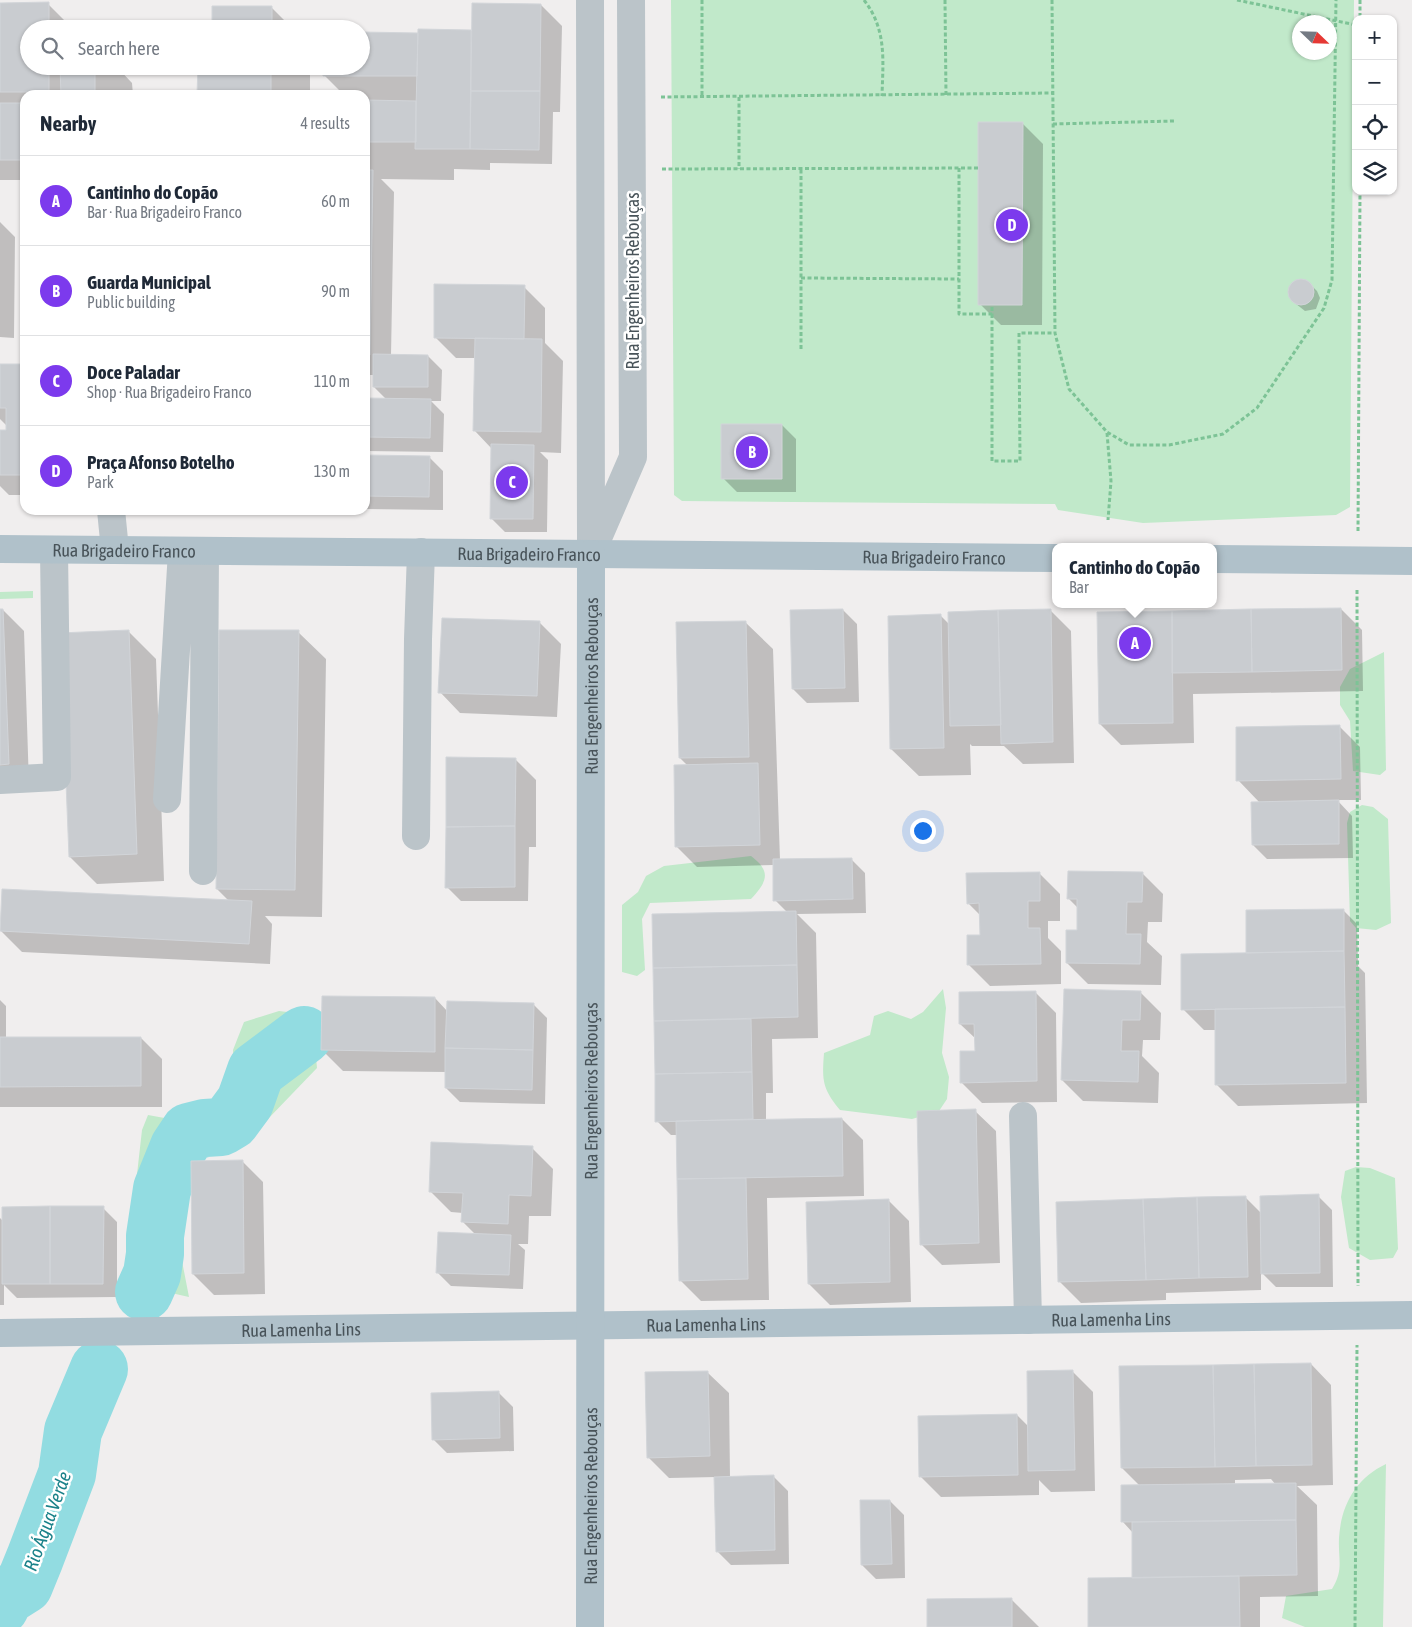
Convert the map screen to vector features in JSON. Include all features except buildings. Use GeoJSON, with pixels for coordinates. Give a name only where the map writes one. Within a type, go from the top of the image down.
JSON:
{"type":"FeatureCollection","features":[{"type":"Feature","properties":{"kind":"main road","name":"Rua Brigadeiro Franco"},"geometry":{"type":"LineString","coordinates":[[0,549],[1052,558]]}},
{"type":"Feature","properties":{"kind":"main road","name":"Rua Engenheiros Rebouças"},"geometry":{"type":"LineString","coordinates":[[590,1627],[591,554]]}},
{"type":"Feature","properties":{"kind":"main road"},"geometry":{"type":"LineString","coordinates":[[1217,559],[1412,561]]}},
{"type":"Feature","properties":{"kind":"main road","name":"Rua Lamenha Lins"},"geometry":{"type":"LineString","coordinates":[[0,1333],[1412,1315]]}},
{"type":"Feature","properties":{"kind":"street","name":"Rua Engenheiros Rebouças"},"geometry":{"type":"LineString","coordinates":[[590,0],[591,554]]}},
{"type":"Feature","properties":{"kind":"street","name":"Rua Engenheiros Rebouças"},"geometry":{"type":"LineString","coordinates":[[591,554],[632,457],[631,0]]}},
{"type":"Feature","properties":{"kind":"street"},"geometry":{"type":"LineString","coordinates":[[112,515],[115,550]]}},
{"type":"Feature","properties":{"kind":"street"},"geometry":{"type":"LineString","coordinates":[[0,780],[57,777],[54,550]]}},
{"type":"Feature","properties":{"kind":"street"},"geometry":{"type":"LineString","coordinates":[[167,799],[194,551]]}},
{"type":"Feature","properties":{"kind":"street"},"geometry":{"type":"LineString","coordinates":[[194,551],[203,870]]}},
{"type":"Feature","properties":{"kind":"street"},"geometry":{"type":"LineString","coordinates":[[416,836],[421,552]]}},
{"type":"Feature","properties":{"kind":"street"},"geometry":{"type":"LineString","coordinates":[[1023,1116],[1028,1320]]}},
{"type":"Feature","properties":{"kind":"path"},"geometry":{"type":"LineString","coordinates":[[702,0],[702,97]]}},
{"type":"Feature","properties":{"kind":"path"},"geometry":{"type":"LineString","coordinates":[[864,0],[874,14],[884,47],[882,96]]}},
{"type":"Feature","properties":{"kind":"path"},"geometry":{"type":"LineString","coordinates":[[945,0],[946,95]]}},
{"type":"Feature","properties":{"kind":"path"},"geometry":{"type":"LineString","coordinates":[[1052,0],[1055,333],[1069,389],[1107,432],[1129,445],[1168,445],[1223,434],[1257,408],[1324,308],[1332,280],[1335,60]]}},
{"type":"Feature","properties":{"kind":"path"},"geometry":{"type":"LineString","coordinates":[[1237,0],[1311,15]]}},
{"type":"Feature","properties":{"kind":"path"},"geometry":{"type":"LineString","coordinates":[[1336,0],[1336,15]]}},
{"type":"Feature","properties":{"kind":"path"},"geometry":{"type":"LineString","coordinates":[[1360,0],[1360,15]]}},
{"type":"Feature","properties":{"kind":"path"},"geometry":{"type":"LineString","coordinates":[[1337,20],[1352,24]]}},
{"type":"Feature","properties":{"kind":"path"},"geometry":{"type":"LineString","coordinates":[[659,97],[1053,93]]}},
{"type":"Feature","properties":{"kind":"path"},"geometry":{"type":"LineString","coordinates":[[739,97],[739,169]]}},
{"type":"Feature","properties":{"kind":"path"},"geometry":{"type":"LineString","coordinates":[[1054,124],[1175,121]]}},
{"type":"Feature","properties":{"kind":"path"},"geometry":{"type":"LineString","coordinates":[[959,168],[959,314],[992,314]]}},
{"type":"Feature","properties":{"kind":"path"},"geometry":{"type":"LineString","coordinates":[[661,169],[979,168]]}},
{"type":"Feature","properties":{"kind":"path"},"geometry":{"type":"LineString","coordinates":[[801,169],[801,348]]}},
{"type":"Feature","properties":{"kind":"path"},"geometry":{"type":"LineString","coordinates":[[1358,521],[1360,195]]}},
{"type":"Feature","properties":{"kind":"path"},"geometry":{"type":"LineString","coordinates":[[801,278],[959,279]]}},
{"type":"Feature","properties":{"kind":"path"},"geometry":{"type":"LineString","coordinates":[[992,305],[992,461],[1020,461],[1019,333],[1055,333]]}},
{"type":"Feature","properties":{"kind":"path"},"geometry":{"type":"LineString","coordinates":[[1107,432],[1111,481],[1108,520]]}},
{"type":"Feature","properties":{"kind":"path"},"geometry":{"type":"LineString","coordinates":[[1358,610],[1358,1290]]}},
{"type":"Feature","properties":{"kind":"path"},"geometry":{"type":"LineString","coordinates":[[1355,1627],[1357,1357]]}},
{"type":"Feature","properties":{"kind":"green space"},"geometry":{"type":"Polygon","coordinates":[[[671,0],[1354,0],[1354,15],[1352,15],[1350,507],[1336,515],[1143,523],[1058,510],[1055,504],[682,501],[674,495],[671,0]]]}},
{"type":"Feature","properties":{"kind":"green space"},"geometry":{"type":"Polygon","coordinates":[[[33,591],[33,598],[0,599],[0,592],[33,591]]]}},
{"type":"Feature","properties":{"kind":"green space"},"geometry":{"type":"Polygon","coordinates":[[[1384,652],[1386,770],[1380,775],[1353,771],[1350,721],[1340,705],[1340,687],[1350,669],[1384,652]]]}},
{"type":"Feature","properties":{"kind":"green space"},"geometry":{"type":"Polygon","coordinates":[[[1362,805],[1373,807],[1388,819],[1391,923],[1376,930],[1356,928],[1350,921],[1347,823],[1350,812],[1362,805]]]}},
{"type":"Feature","properties":{"kind":"green space"},"geometry":{"type":"Polygon","coordinates":[[[751,856],[762,867],[765,876],[761,887],[751,899],[650,903],[642,919],[645,970],[637,976],[622,972],[622,905],[638,892],[646,876],[664,866],[751,856]]]}},
{"type":"Feature","properties":{"kind":"green space"},"geometry":{"type":"Polygon","coordinates":[[[943,989],[946,1008],[942,1053],[949,1077],[947,1099],[939,1111],[912,1119],[840,1110],[824,1083],[824,1053],[870,1035],[874,1016],[888,1011],[911,1019],[923,1012],[943,989]]]}},
{"type":"Feature","properties":{"kind":"green space"},"geometry":{"type":"Polygon","coordinates":[[[279,1011],[312,1015],[317,1068],[244,1144],[190,1154],[182,1170],[165,1244],[182,1261],[189,1297],[131,1284],[135,1192],[142,1130],[148,1115],[181,1121],[203,1112],[213,1099],[234,1084],[233,1050],[244,1022],[279,1011]]]}},
{"type":"Feature","properties":{"kind":"green space"},"geometry":{"type":"Polygon","coordinates":[[[1356,1167],[1370,1168],[1395,1178],[1398,1249],[1393,1258],[1370,1260],[1349,1248],[1341,1197],[1345,1171],[1356,1167]]]}},
{"type":"Feature","properties":{"kind":"green space"},"geometry":{"type":"Polygon","coordinates":[[[1386,1464],[1383,1627],[1305,1627],[1282,1618],[1286,1596],[1332,1589],[1338,1576],[1340,1564],[1340,1526],[1347,1504],[1358,1485],[1375,1470],[1386,1464]]]}},
{"type":"Feature","properties":{"kind":"waterway","name":"Rio Água Verde"},"geometry":{"type":"LineString","coordinates":[[144,1292],[152,1274],[162,1189],[179,1147],[189,1132],[221,1127],[231,1121],[245,1102],[256,1071],[304,1035]]}},
{"type":"Feature","properties":{"kind":"waterway","name":"Rio Água Verde"},"geometry":{"type":"LineString","coordinates":[[0,1607],[5,1597],[24,1585],[67,1474],[73,1431],[99,1369]]}},
{"type":"Feature","properties":{"kind":"place","name":"Praça Afonso Botelho"},"geometry":{"type":"Point","coordinates":[1012,225]}},
{"type":"Feature","properties":{"kind":"place","name":"Guarda Municipal"},"geometry":{"type":"Point","coordinates":[752,452]}},
{"type":"Feature","properties":{"kind":"place","name":"Doce Paladar"},"geometry":{"type":"Point","coordinates":[512,482]}},
{"type":"Feature","properties":{"kind":"place","name":"Cantinho do Copão"},"geometry":{"type":"Point","coordinates":[1135,643]}}]}
